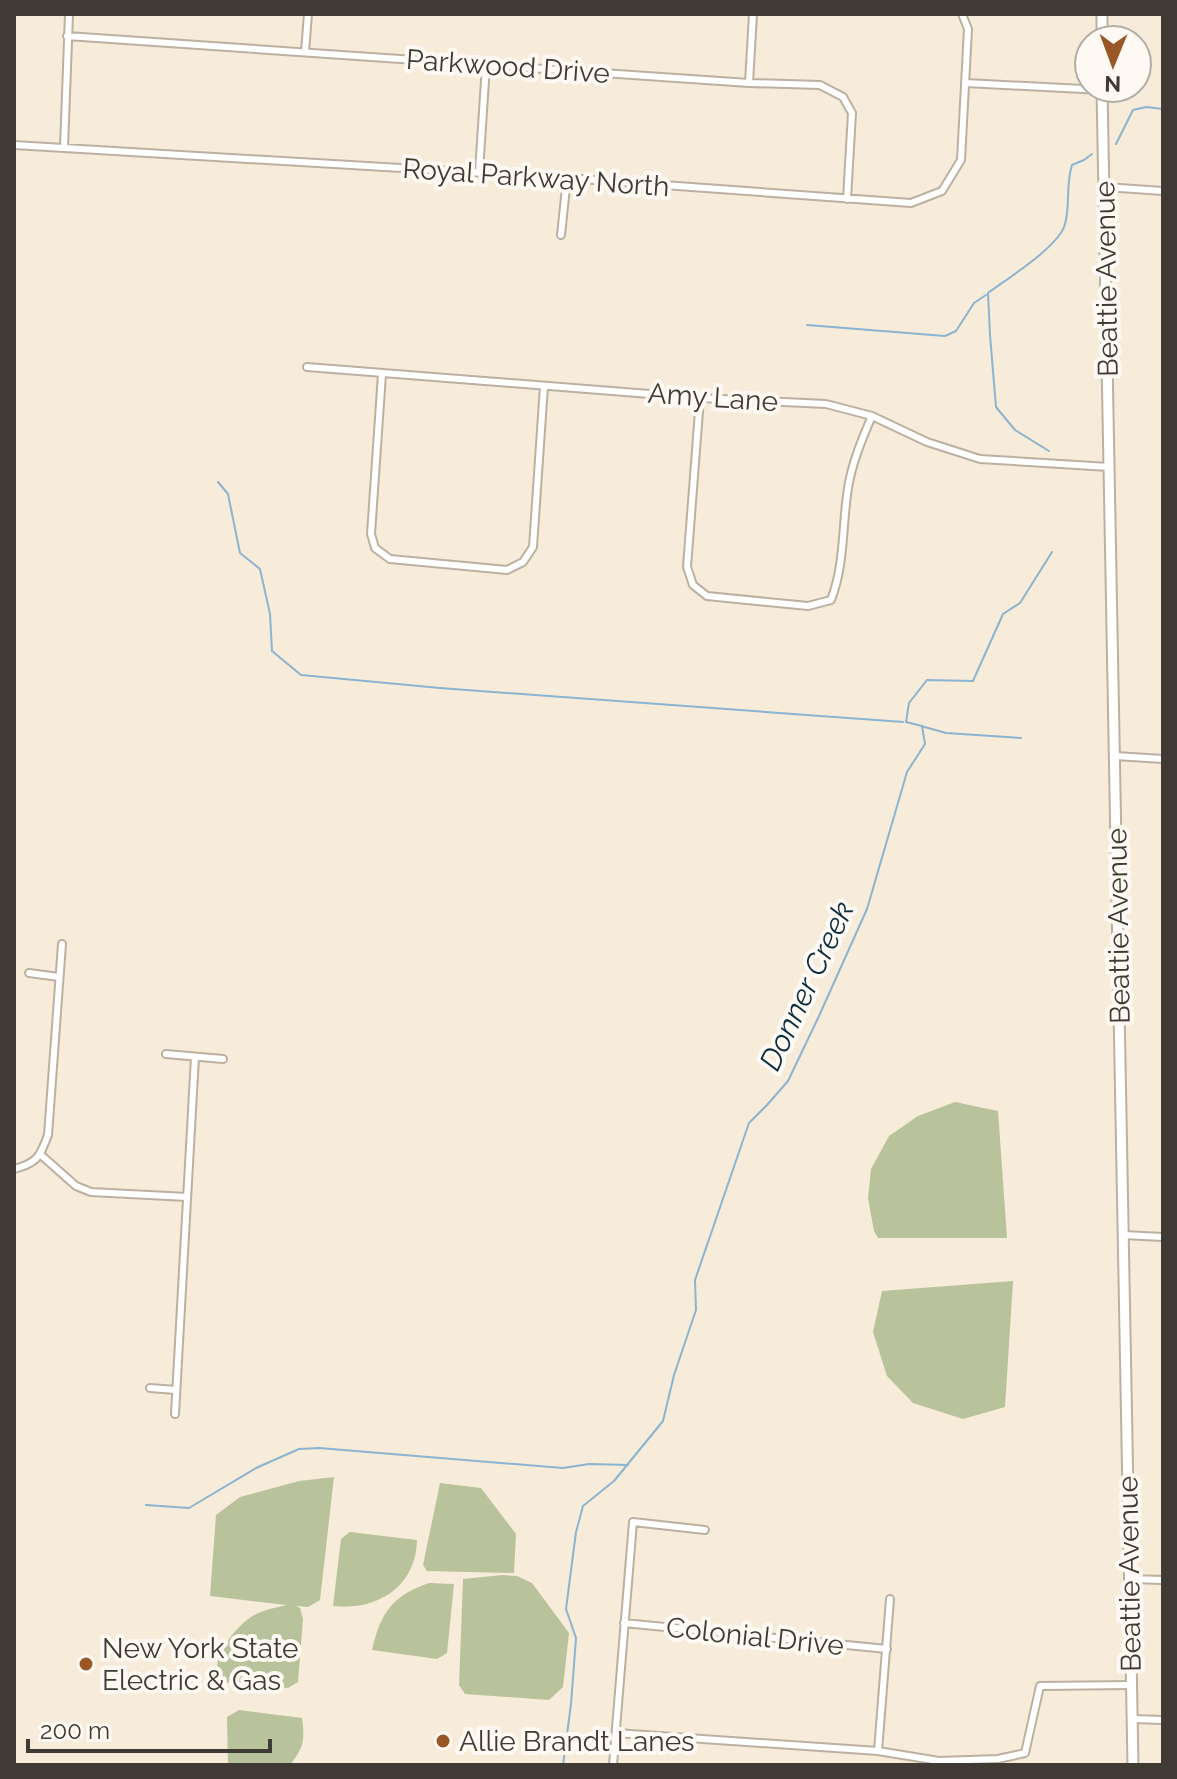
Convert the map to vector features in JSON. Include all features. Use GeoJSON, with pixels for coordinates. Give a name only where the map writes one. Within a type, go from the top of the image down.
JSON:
{"type":"FeatureCollection","features":[{"type":"Feature","properties":{"kind":"street"},"geometry":{"type":"LineString","coordinates":[[64,148],[69,14]]}},
{"type":"Feature","properties":{"kind":"street"},"geometry":{"type":"LineString","coordinates":[[305,52],[308,14]]}},
{"type":"Feature","properties":{"kind":"street"},"geometry":{"type":"LineString","coordinates":[[749,83],[753,14]]}},
{"type":"Feature","properties":{"kind":"street","name":"Royal Parkway North"},"geometry":{"type":"LineString","coordinates":[[14,145],[479,172],[911,203],[942,191],[961,160],[968,29],[962,14]]}},
{"type":"Feature","properties":{"kind":"street","name":"Parkwood Drive"},"geometry":{"type":"LineString","coordinates":[[67,36],[749,83],[820,85],[843,97],[852,113],[847,199]]}},
{"type":"Feature","properties":{"kind":"street"},"geometry":{"type":"LineString","coordinates":[[479,172],[486,65]]}},
{"type":"Feature","properties":{"kind":"street"},"geometry":{"type":"LineString","coordinates":[[966,83],[1073,88]]}},
{"type":"Feature","properties":{"kind":"street","name":"Beattie Avenue"},"geometry":{"type":"LineString","coordinates":[[1102,104],[1133,1765]]}},
{"type":"Feature","properties":{"kind":"street"},"geometry":{"type":"LineString","coordinates":[[561,235],[567,178]]}},
{"type":"Feature","properties":{"kind":"street"},"geometry":{"type":"LineString","coordinates":[[1105,187],[1163,191]]}},
{"type":"Feature","properties":{"kind":"street","name":"Amy Lane"},"geometry":{"type":"LineString","coordinates":[[307,367],[700,398],[826,404],[872,416],[927,442],[980,459],[1109,467]]}},
{"type":"Feature","properties":{"kind":"street"},"geometry":{"type":"LineString","coordinates":[[382,374],[371,534],[375,548],[390,559],[507,570],[523,562],[533,547],[544,386]]}},
{"type":"Feature","properties":{"kind":"street"},"geometry":{"type":"LineString","coordinates":[[700,398],[687,567],[693,585],[707,596],[808,606],[831,600],[838,582],[848,486],[872,416]]}},
{"type":"Feature","properties":{"kind":"street"},"geometry":{"type":"LineString","coordinates":[[1115,756],[1163,759]]}},
{"type":"Feature","properties":{"kind":"street"},"geometry":{"type":"LineString","coordinates":[[14,1169],[28,1166],[41,1155],[48,1135],[62,944]]}},
{"type":"Feature","properties":{"kind":"street"},"geometry":{"type":"LineString","coordinates":[[29,973],[59,977]]}},
{"type":"Feature","properties":{"kind":"street"},"geometry":{"type":"LineString","coordinates":[[166,1054],[223,1059]]}},
{"type":"Feature","properties":{"kind":"street"},"geometry":{"type":"LineString","coordinates":[[175,1414],[195,1057]]}},
{"type":"Feature","properties":{"kind":"street"},"geometry":{"type":"LineString","coordinates":[[41,1155],[76,1186],[91,1192],[187,1197]]}},
{"type":"Feature","properties":{"kind":"street"},"geometry":{"type":"LineString","coordinates":[[1123,1235],[1163,1237]]}},
{"type":"Feature","properties":{"kind":"street"},"geometry":{"type":"LineString","coordinates":[[150,1388],[176,1390]]}},
{"type":"Feature","properties":{"kind":"street"},"geometry":{"type":"LineString","coordinates":[[613,1765],[633,1522],[705,1530]]}},
{"type":"Feature","properties":{"kind":"street"},"geometry":{"type":"LineString","coordinates":[[1130,1579],[1163,1580]]}},
{"type":"Feature","properties":{"kind":"street"},"geometry":{"type":"LineString","coordinates":[[878,1751],[890,1599]]}},
{"type":"Feature","properties":{"kind":"street","name":"Colonial Drive"},"geometry":{"type":"LineString","coordinates":[[624,1623],[887,1649]]}},
{"type":"Feature","properties":{"kind":"street"},"geometry":{"type":"LineString","coordinates":[[616,1733],[878,1751],[939,1763],[998,1759],[1025,1753],[1040,1686],[1131,1685]]}},
{"type":"Feature","properties":{"kind":"street"},"geometry":{"type":"LineString","coordinates":[[1132,1719],[1163,1720]]}},
{"type":"Feature","properties":{"kind":"green space"},"geometry":{"type":"Polygon","coordinates":[[[955,1102],[998,1111],[1007,1238],[878,1238],[868,1198],[871,1169],[889,1136],[918,1116],[955,1102]]]}},
{"type":"Feature","properties":{"kind":"green space"},"geometry":{"type":"Polygon","coordinates":[[[1013,1281],[1005,1407],[963,1419],[913,1403],[887,1376],[873,1332],[882,1291],[1013,1281]]]}},
{"type":"Feature","properties":{"kind":"green space"},"geometry":{"type":"Polygon","coordinates":[[[334,1477],[320,1600],[308,1607],[296,1606],[300,1608],[303,1619],[298,1682],[288,1688],[222,1682],[217,1670],[218,1663],[233,1633],[255,1615],[287,1605],[210,1596],[216,1515],[240,1497],[299,1481],[334,1477]]]}},
{"type":"Feature","properties":{"kind":"green space"},"geometry":{"type":"Polygon","coordinates":[[[440,1483],[481,1488],[516,1534],[514,1573],[427,1571],[423,1565],[440,1483]]]}},
{"type":"Feature","properties":{"kind":"green space"},"geometry":{"type":"Polygon","coordinates":[[[350,1532],[417,1540],[415,1557],[402,1583],[379,1600],[349,1607],[333,1606],[341,1539],[350,1532]]]}},
{"type":"Feature","properties":{"kind":"green space"},"geometry":{"type":"Polygon","coordinates":[[[517,1576],[532,1583],[569,1633],[563,1687],[549,1700],[465,1694],[459,1685],[463,1579],[517,1576]]]}},
{"type":"Feature","properties":{"kind":"green space"},"geometry":{"type":"Polygon","coordinates":[[[429,1583],[454,1584],[447,1653],[437,1659],[372,1650],[390,1607],[406,1594],[429,1583]]]}},
{"type":"Feature","properties":{"kind":"green space"},"geometry":{"type":"Polygon","coordinates":[[[239,1710],[302,1718],[302,1743],[290,1765],[228,1765],[227,1717],[239,1710]]]}},
{"type":"Feature","properties":{"kind":"waterway","name":"Donner Creek"},"geometry":{"type":"LineString","coordinates":[[1116,144],[1133,110],[1146,107],[1163,109]]}},
{"type":"Feature","properties":{"kind":"waterway","name":"Donner Creek"},"geometry":{"type":"LineString","coordinates":[[1049,451],[1015,430],[996,407],[988,293],[1030,263],[1059,235],[1066,220],[1072,165],[1092,154]]}},
{"type":"Feature","properties":{"kind":"waterway"},"geometry":{"type":"LineString","coordinates":[[807,325],[945,336],[956,331],[974,303],[986,295]]}},
{"type":"Feature","properties":{"kind":"waterway"},"geometry":{"type":"LineString","coordinates":[[218,482],[228,494],[240,553],[260,569],[270,614],[272,651],[301,675],[903,722]]}},
{"type":"Feature","properties":{"kind":"waterway","name":"Donner Creek"},"geometry":{"type":"LineString","coordinates":[[563,1765],[576,1638],[566,1609],[576,1532],[583,1506],[614,1481],[663,1421],[674,1375],[696,1310],[695,1280],[749,1123],[788,1081],[819,1016],[867,909],[907,772],[925,744],[922,726],[906,722],[909,703],[927,680],[973,681],[1003,614],[1020,603],[1052,552]]}},
{"type":"Feature","properties":{"kind":"waterway"},"geometry":{"type":"LineString","coordinates":[[921,726],[946,733],[1021,738]]}},
{"type":"Feature","properties":{"kind":"waterway"},"geometry":{"type":"LineString","coordinates":[[146,1505],[189,1508],[256,1468],[299,1449],[319,1448],[563,1468],[589,1464],[628,1465]]}},
{"type":"Feature","properties":{"kind":"place","name":"New York State Electric & Gas"},"geometry":{"type":"Point","coordinates":[86,1664]}},
{"type":"Feature","properties":{"kind":"place","name":"Allie Brandt Lanes"},"geometry":{"type":"Point","coordinates":[443,1741]}}]}
